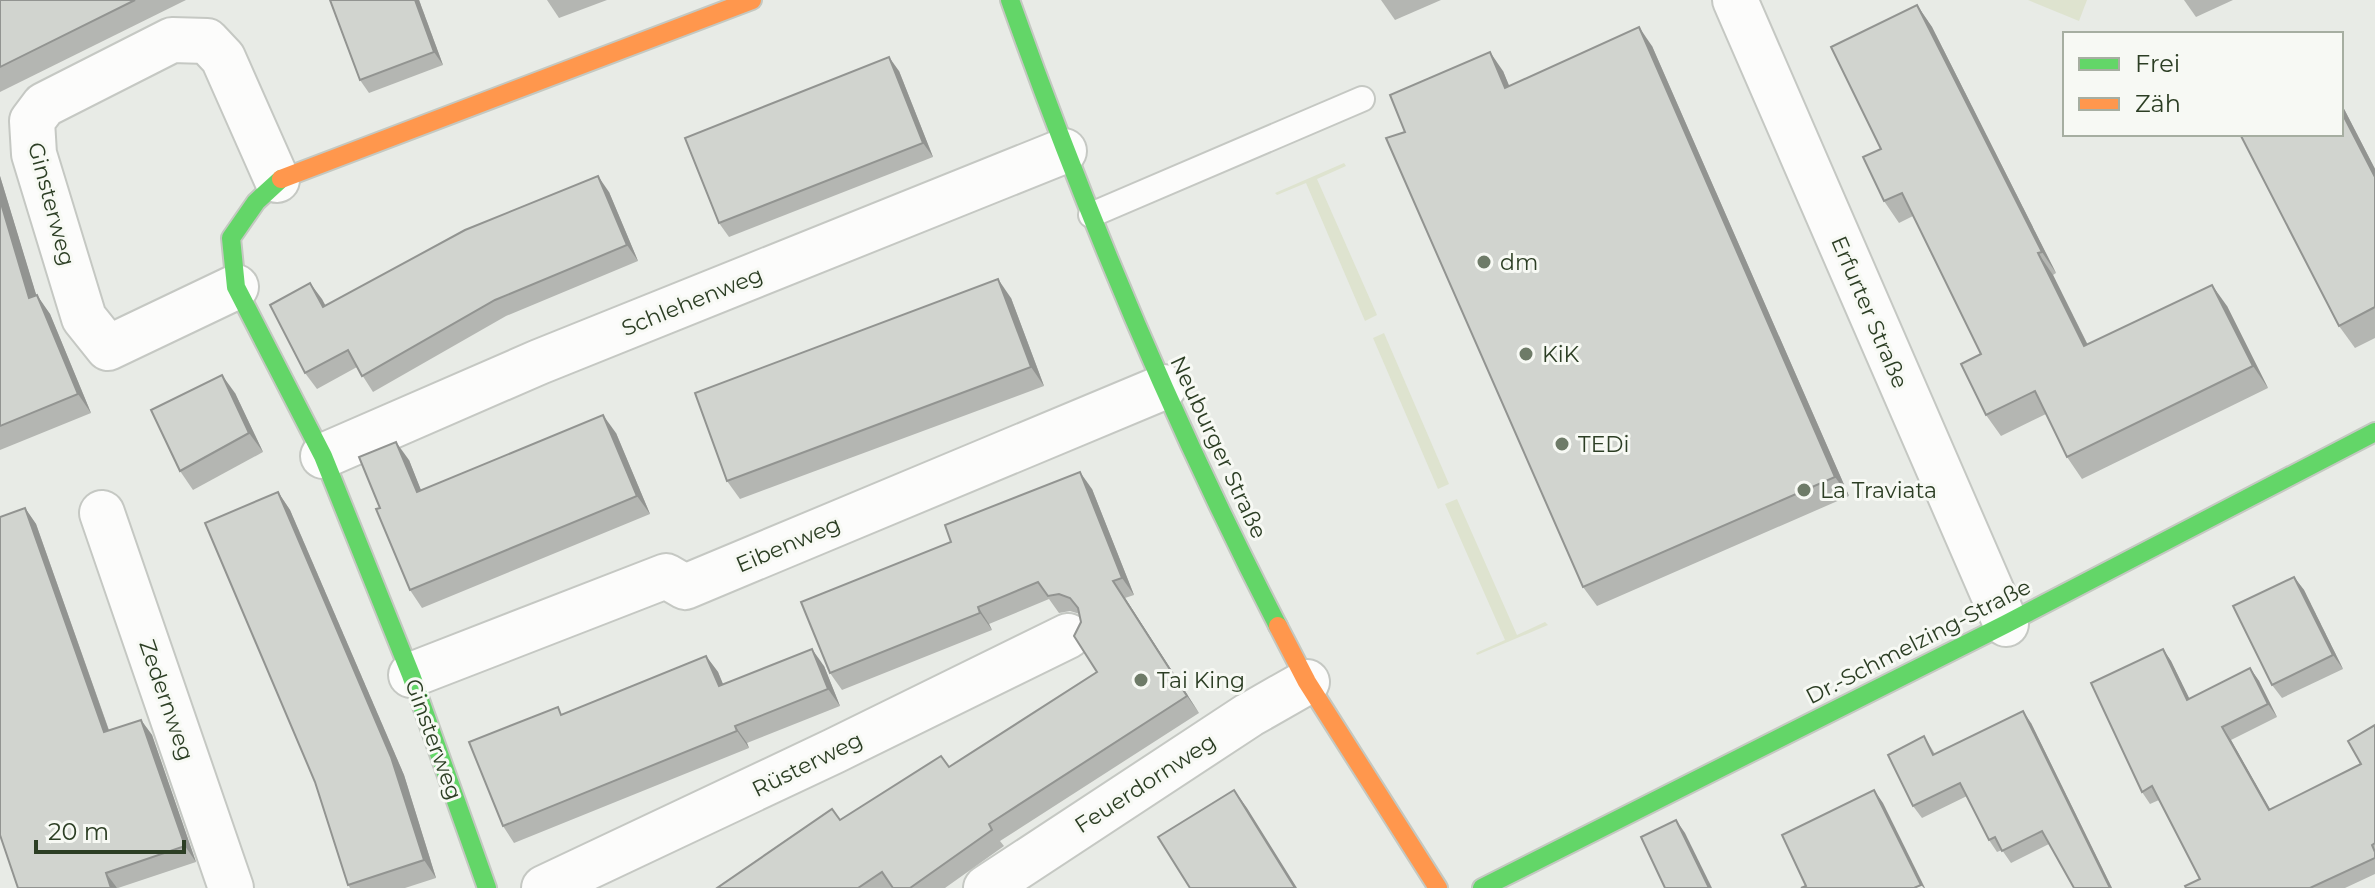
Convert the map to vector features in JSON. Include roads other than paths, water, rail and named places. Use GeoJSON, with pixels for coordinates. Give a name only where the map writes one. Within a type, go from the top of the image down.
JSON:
{"type":"FeatureCollection","features":[{"type":"Feature","properties":{"kind":"street","name":"Ginsterweg"},"geometry":{"type":"LineString","coordinates":[[487,888],[411,675],[323,456],[236,287],[231,238],[256,202],[277,180],[752,0]]}},
{"type":"Feature","properties":{"kind":"street","name":"Neuburger Straße"},"geometry":{"type":"LineString","coordinates":[[1010,0],[1064,151],[1164,387],[1239,550],[1307,682],[1438,888]]}},
{"type":"Feature","properties":{"kind":"street","name":"Erfurter Straße"},"geometry":{"type":"LineString","coordinates":[[1735,0],[2006,624]]}},
{"type":"Feature","properties":{"kind":"street","name":"Ginsterweg"},"geometry":{"type":"LineString","coordinates":[[236,287],[108,348],[84,318],[34,154],[32,121],[44,105],[172,40],[207,41],[223,58],[277,180]]}},
{"type":"Feature","properties":{"kind":"street","name":"Schlehenweg"},"geometry":{"type":"LineString","coordinates":[[323,456],[539,362],[1064,151]]}},
{"type":"Feature","properties":{"kind":"street","name":"Eibenweg"},"geometry":{"type":"LineString","coordinates":[[411,675],[666,576],[685,587],[1164,387]]}},
{"type":"Feature","properties":{"kind":"street","name":"Dr.-Schmelzing-Straße"},"geometry":{"type":"LineString","coordinates":[[1482,888],[2006,624],[2375,432]]}},
{"type":"Feature","properties":{"kind":"street","name":"Zedernweg"},"geometry":{"type":"LineString","coordinates":[[102,513],[231,888]]}},
{"type":"Feature","properties":{"kind":"street","name":"Rüsterweg"},"geometry":{"type":"LineString","coordinates":[[544,888],[847,745],[1068,636]]}},
{"type":"Feature","properties":{"kind":"street","name":"Feuerdornweg"},"geometry":{"type":"LineString","coordinates":[[986,888],[1249,715],[1307,682]]}},
{"type":"Feature","properties":{"kind":"lane"},"geometry":{"type":"LineString","coordinates":[[1091,215],[1362,99]]}},
{"type":"Feature","properties":{"kind":"place","name":"dm"},"geometry":{"type":"Point","coordinates":[1484,262]}},
{"type":"Feature","properties":{"kind":"place","name":"KiK"},"geometry":{"type":"Point","coordinates":[1526,354]}},
{"type":"Feature","properties":{"kind":"place","name":"TEDi"},"geometry":{"type":"Point","coordinates":[1562,444]}},
{"type":"Feature","properties":{"kind":"place","name":"La Traviata"},"geometry":{"type":"Point","coordinates":[1804,490]}},
{"type":"Feature","properties":{"kind":"place","name":"Tai King"},"geometry":{"type":"Point","coordinates":[1141,680]}}]}
